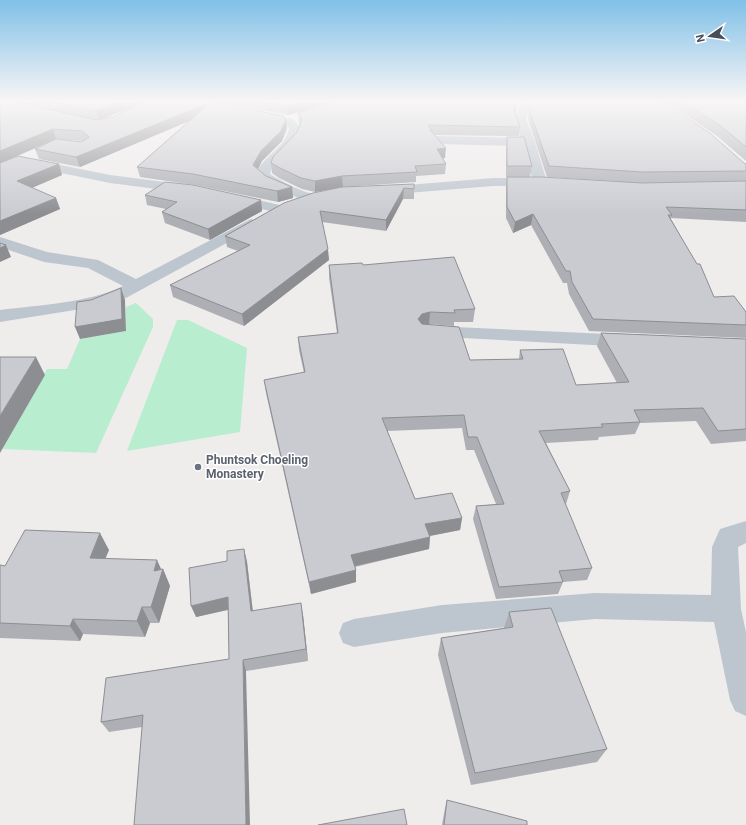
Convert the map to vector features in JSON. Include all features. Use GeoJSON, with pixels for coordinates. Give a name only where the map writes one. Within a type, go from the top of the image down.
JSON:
{"type":"FeatureCollection","features":[{"type":"Feature","properties":{"kind":"street"},"geometry":{"type":"LineString","coordinates":[[293,138],[292,142],[267,164],[263,175],[273,182],[310,198]]}},
{"type":"Feature","properties":{"kind":"street"},"geometry":{"type":"LineString","coordinates":[[528,138],[540,182]]}},
{"type":"Feature","properties":{"kind":"street"},"geometry":{"type":"LineString","coordinates":[[437,140],[529,142]]}},
{"type":"Feature","properties":{"kind":"street"},"geometry":{"type":"LineString","coordinates":[[0,170],[42,151]]}},
{"type":"Feature","properties":{"kind":"street"},"geometry":{"type":"LineString","coordinates":[[21,161],[110,179],[203,192]]}},
{"type":"Feature","properties":{"kind":"street"},"geometry":{"type":"LineString","coordinates":[[373,191],[404,190],[493,182],[556,183]]}},
{"type":"Feature","properties":{"kind":"street"},"geometry":{"type":"LineString","coordinates":[[0,316],[102,299],[137,286],[280,209],[322,194],[350,192]]}},
{"type":"Feature","properties":{"kind":"street"},"geometry":{"type":"LineString","coordinates":[[218,195],[280,209]]}},
{"type":"Feature","properties":{"kind":"street"},"geometry":{"type":"LineString","coordinates":[[0,242],[44,257],[92,264],[137,286]]}},
{"type":"Feature","properties":{"kind":"street"},"geometry":{"type":"LineString","coordinates":[[429,332],[645,342]]}},
{"type":"Feature","properties":{"kind":"street"},"geometry":{"type":"LineString","coordinates":[[746,532],[729,537],[724,547],[726,609],[746,700]]}},
{"type":"Feature","properties":{"kind":"street"},"geometry":{"type":"LineString","coordinates":[[354,633],[442,618],[595,606],[726,609]]}},
{"type":"Feature","properties":{"kind":"green space"},"geometry":{"type":"Polygon","coordinates":[[[136,303],[153,319],[153,327],[96,453],[2,449],[47,369],[67,369],[80,339],[126,331],[126,307],[136,303]]]}},
{"type":"Feature","properties":{"kind":"green space"},"geometry":{"type":"Polygon","coordinates":[[[177,320],[188,320],[247,348],[240,432],[127,451],[177,320]]]}},
{"type":"Feature","properties":{"kind":"building"},"geometry":{"type":"Polygon","coordinates":[[[0,138],[30,138],[0,151],[0,138]]]}},
{"type":"Feature","properties":{"kind":"building"},"geometry":{"type":"Polygon","coordinates":[[[87,138],[121,138],[76,157],[35,149],[56,139],[82,142],[87,138]]]}},
{"type":"Feature","properties":{"kind":"building"},"geometry":{"type":"Polygon","coordinates":[[[169,138],[274,138],[261,151],[253,165],[266,176],[292,187],[277,191],[193,174],[137,167],[169,138]]]}},
{"type":"Feature","properties":{"kind":"building"},"geometry":{"type":"Polygon","coordinates":[[[291,138],[438,138],[446,148],[437,149],[446,164],[415,166],[417,172],[342,176],[315,181],[301,178],[271,163],[273,157],[291,138]]]}},
{"type":"Feature","properties":{"kind":"building"},"geometry":{"type":"Polygon","coordinates":[[[507,138],[524,138],[532,166],[507,166],[507,138]]]}},
{"type":"Feature","properties":{"kind":"building"},"geometry":{"type":"Polygon","coordinates":[[[539,138],[716,138],[746,164],[746,171],[642,172],[549,166],[539,138]]]}},
{"type":"Feature","properties":{"kind":"building"},"geometry":{"type":"Polygon","coordinates":[[[736,138],[746,138],[746,147],[736,138]]]}},
{"type":"Feature","properties":{"kind":"building"},"geometry":{"type":"Polygon","coordinates":[[[18,156],[59,164],[17,181],[56,198],[0,221],[0,163],[18,156]]]}},
{"type":"Feature","properties":{"kind":"building"},"geometry":{"type":"Polygon","coordinates":[[[507,177],[542,177],[642,183],[746,181],[746,210],[666,207],[672,215],[668,215],[697,264],[700,264],[714,297],[734,296],[746,312],[746,325],[593,319],[572,282],[570,271],[566,271],[533,214],[515,222],[507,207],[507,177]]]}},
{"type":"Feature","properties":{"kind":"building"},"geometry":{"type":"Polygon","coordinates":[[[165,182],[193,185],[261,200],[208,229],[162,212],[177,202],[145,195],[165,182]]]}},
{"type":"Feature","properties":{"kind":"building"},"geometry":{"type":"Polygon","coordinates":[[[414,184],[414,189],[404,188],[386,220],[320,211],[328,249],[242,314],[170,285],[250,245],[225,236],[284,203],[313,193],[342,187],[414,184]]]}},
{"type":"Feature","properties":{"kind":"building"},"geometry":{"type":"Polygon","coordinates":[[[0,243],[6,245],[0,248],[0,243]]]}},
{"type":"Feature","properties":{"kind":"building"},"geometry":{"type":"Polygon","coordinates":[[[454,257],[475,309],[454,310],[455,313],[430,312],[422,314],[418,319],[422,324],[459,327],[470,360],[523,359],[520,350],[563,349],[576,385],[629,382],[601,333],[746,339],[746,429],[718,431],[703,408],[634,410],[640,422],[601,424],[603,427],[539,431],[570,491],[561,493],[592,568],[559,571],[563,582],[499,587],[476,506],[504,504],[477,437],[468,437],[464,415],[382,418],[415,499],[452,493],[462,518],[425,524],[430,537],[351,555],[356,570],[309,582],[264,380],[305,372],[298,337],[338,333],[329,265],[362,263],[363,265],[454,257]]]}},
{"type":"Feature","properties":{"kind":"building"},"geometry":{"type":"Polygon","coordinates":[[[121,288],[122,319],[75,327],[77,302],[91,300],[121,288]]]}},
{"type":"Feature","properties":{"kind":"building"},"geometry":{"type":"Polygon","coordinates":[[[0,357],[36,357],[0,416],[0,357]]]}},
{"type":"Feature","properties":{"kind":"building"},"geometry":{"type":"Polygon","coordinates":[[[25,530],[100,533],[90,558],[157,560],[154,571],[163,569],[151,607],[142,607],[137,621],[73,619],[70,626],[0,623],[0,565],[5,566],[25,530]]]}},
{"type":"Feature","properties":{"kind":"building"},"geometry":{"type":"Polygon","coordinates":[[[244,549],[251,611],[301,603],[306,649],[243,660],[246,825],[134,825],[143,715],[101,722],[106,678],[229,659],[228,597],[191,606],[189,568],[227,561],[227,551],[244,549]]]}},
{"type":"Feature","properties":{"kind":"building"},"geometry":{"type":"Polygon","coordinates":[[[551,608],[607,749],[475,773],[441,638],[513,627],[509,612],[551,608]]]}},
{"type":"Feature","properties":{"kind":"building"},"geometry":{"type":"Polygon","coordinates":[[[447,800],[527,821],[527,825],[444,825],[447,800]]]}},
{"type":"Feature","properties":{"kind":"building"},"geometry":{"type":"Polygon","coordinates":[[[404,809],[407,825],[318,825],[404,809]]]}},
{"type":"Feature","properties":{"kind":"place","name":"Phuntsok Choeling Monastery"},"geometry":{"type":"Point","coordinates":[198,467]}}]}
